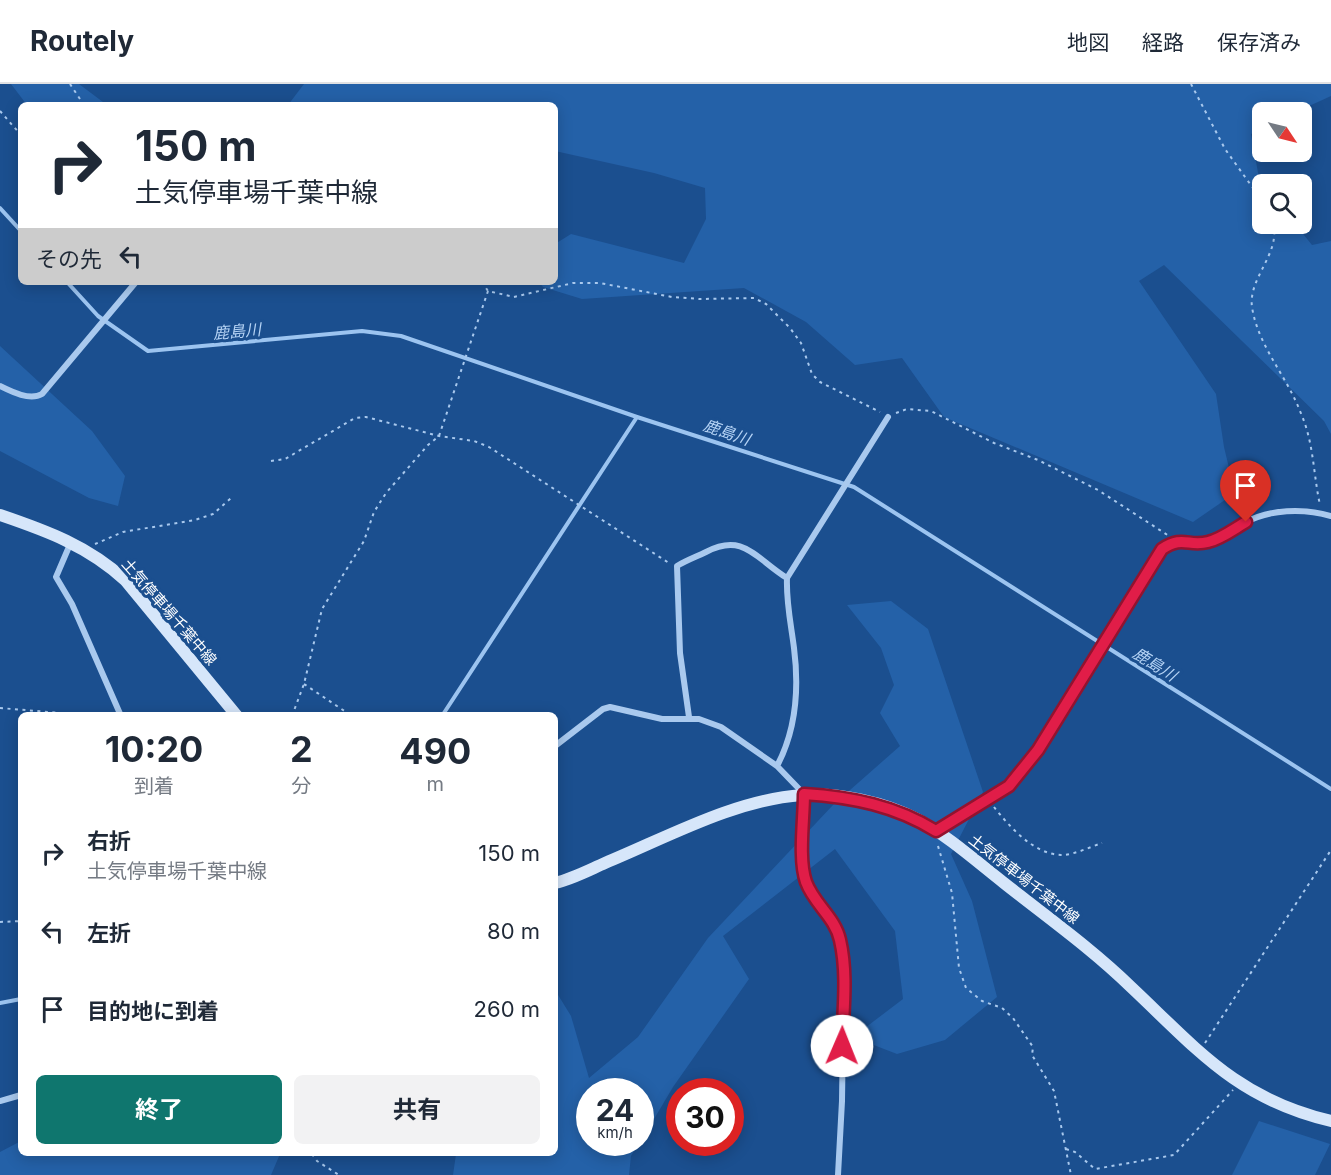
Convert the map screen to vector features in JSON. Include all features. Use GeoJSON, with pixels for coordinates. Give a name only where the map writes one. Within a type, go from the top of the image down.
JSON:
{"type":"FeatureCollection","features":[{"type":"Feature","properties":{"kind":"main road","name":"土気停車場千葉中線"},"geometry":{"type":"LineString","coordinates":[[0,515],[86,549],[125,580],[234,712]]}},
{"type":"Feature","properties":{"kind":"main road","name":"土気停車場千葉中線"},"geometry":{"type":"LineString","coordinates":[[558,882],[715,817],[754,804],[804,794],[826,795],[891,808],[940,834],[1084,946],[1131,986],[1198,1053],[1238,1084],[1284,1107],[1331,1121]]}},
{"type":"Feature","properties":{"kind":"street"},"geometry":{"type":"LineString","coordinates":[[0,386],[26,396],[37,397],[42,394],[133,285]]}},
{"type":"Feature","properties":{"kind":"street"},"geometry":{"type":"LineString","coordinates":[[777,766],[788,738],[796,697],[794,648],[786,597],[787,578],[888,417]]}},
{"type":"Feature","properties":{"kind":"street"},"geometry":{"type":"LineString","coordinates":[[940,834],[1009,786],[1021,774],[1162,549],[1177,541],[1207,543],[1246,522],[1275,513],[1298,510],[1331,516]]}},
{"type":"Feature","properties":{"kind":"street"},"geometry":{"type":"LineString","coordinates":[[72,542],[56,577],[72,604],[119,712]]}},
{"type":"Feature","properties":{"kind":"street"},"geometry":{"type":"LineString","coordinates":[[689,717],[680,653],[677,566],[730,542],[746,548],[787,578]]}},
{"type":"Feature","properties":{"kind":"street"},"geometry":{"type":"LineString","coordinates":[[558,744],[603,709],[610,707],[662,719],[689,717],[721,727],[777,766],[804,794],[803,866],[806,883],[836,924],[844,965],[842,1101],[838,1175]]}},
{"type":"Feature","properties":{"kind":"street"},"geometry":{"type":"LineString","coordinates":[[0,1101],[18,1096]]}},
{"type":"Feature","properties":{"kind":"path"},"geometry":{"type":"LineString","coordinates":[[70,84],[82,102]]}},
{"type":"Feature","properties":{"kind":"path"},"geometry":{"type":"LineString","coordinates":[[1191,84],[1225,149],[1252,187]]}},
{"type":"Feature","properties":{"kind":"path"},"geometry":{"type":"LineString","coordinates":[[0,111],[18,132]]}},
{"type":"Feature","properties":{"kind":"path"},"geometry":{"type":"LineString","coordinates":[[1274,234],[1274,242],[1256,285],[1252,304],[1259,334],[1300,411],[1313,450],[1315,484],[1321,513]]}},
{"type":"Feature","properties":{"kind":"path"},"geometry":{"type":"LineString","coordinates":[[484,285],[488,291],[514,297],[573,283],[600,283],[672,297],[754,298],[766,304],[790,328],[801,343],[812,374],[820,382],[868,403],[888,417],[907,409],[931,411],[994,443],[1038,460],[1098,490],[1177,541]]}},
{"type":"Feature","properties":{"kind":"path"},"geometry":{"type":"LineString","coordinates":[[294,712],[304,684],[322,609],[364,541],[374,512],[386,494],[428,445],[439,436],[488,291]]}},
{"type":"Feature","properties":{"kind":"path"},"geometry":{"type":"LineString","coordinates":[[271,461],[285,459],[356,418],[366,417],[439,436],[474,441],[489,447],[677,566]]}},
{"type":"Feature","properties":{"kind":"path"},"geometry":{"type":"LineString","coordinates":[[86,549],[123,532],[195,520],[213,514],[231,498]]}},
{"type":"Feature","properties":{"kind":"path"},"geometry":{"type":"LineString","coordinates":[[304,684],[346,712]]}},
{"type":"Feature","properties":{"kind":"path"},"geometry":{"type":"LineString","coordinates":[[0,708],[48,712]]}},
{"type":"Feature","properties":{"kind":"path"},"geometry":{"type":"LineString","coordinates":[[988,800],[1011,828],[1046,851],[1061,855],[1102,843]]}},
{"type":"Feature","properties":{"kind":"path"},"geometry":{"type":"LineString","coordinates":[[940,834],[939,851],[952,893],[959,969],[966,988],[981,1001],[1002,1008],[1033,1047],[1032,1055],[1054,1091],[1071,1175]]}},
{"type":"Feature","properties":{"kind":"path"},"geometry":{"type":"LineString","coordinates":[[1198,1053],[1331,850]]}},
{"type":"Feature","properties":{"kind":"path"},"geometry":{"type":"LineString","coordinates":[[0,922],[18,921]]}},
{"type":"Feature","properties":{"kind":"path"},"geometry":{"type":"LineString","coordinates":[[1066,1149],[1082,1156],[1095,1169],[1174,1155],[1238,1084]]}},
{"type":"Feature","properties":{"kind":"path"},"geometry":{"type":"LineString","coordinates":[[313,1156],[317,1161],[339,1175]]}},
{"type":"Feature","properties":{"kind":"shaded area"},"geometry":{"type":"Polygon","coordinates":[[[11,84],[79,84],[103,102],[25,102],[11,84]]]}},
{"type":"Feature","properties":{"kind":"shaded area"},"geometry":{"type":"Polygon","coordinates":[[[304,84],[1331,84],[1331,96],[1312,105],[1312,102],[1252,102],[1251,134],[1252,162],[1256,162],[1258,174],[1252,174],[1252,234],[1303,234],[1312,245],[1331,241],[1331,434],[1324,421],[1164,265],[1139,281],[1216,394],[1224,447],[1235,493],[1193,522],[944,417],[902,358],[855,365],[806,322],[744,288],[582,299],[543,287],[541,285],[558,285],[558,242],[571,234],[684,263],[706,219],[705,188],[654,173],[558,152],[558,102],[290,102],[304,84]]]}},
{"type":"Feature","properties":{"kind":"shaded area"},"geometry":{"type":"Polygon","coordinates":[[[0,346],[92,431],[125,476],[118,506],[89,498],[0,451],[0,346]]]}},
{"type":"Feature","properties":{"kind":"shaded area"},"geometry":{"type":"Polygon","coordinates":[[[891,601],[928,629],[983,792],[951,854],[972,901],[997,997],[945,1040],[897,1054],[853,1037],[903,999],[895,931],[835,849],[723,936],[749,979],[679,1078],[666,1078],[666,1099],[654,1119],[654,1078],[589,1078],[638,1037],[708,938],[833,805],[900,746],[880,713],[894,685],[881,648],[847,605],[891,601]]]}},
{"type":"Feature","properties":{"kind":"shaded area"},"geometry":{"type":"Polygon","coordinates":[[[558,995],[571,1016],[589,1078],[576,1078],[576,1156],[631,1156],[629,1175],[453,1175],[456,1156],[558,1156],[558,995]]]}},
{"type":"Feature","properties":{"kind":"shaded area"},"geometry":{"type":"Polygon","coordinates":[[[1259,1121],[1330,1144],[1315,1175],[1232,1175],[1259,1121]]]}},
{"type":"Feature","properties":{"kind":"shaded area"},"geometry":{"type":"Polygon","coordinates":[[[18,1143],[18,1156],[279,1156],[271,1175],[0,1175],[0,1152],[18,1143]]]}},
{"type":"Feature","properties":{"kind":"waterway","name":"鹿島川"},"geometry":{"type":"LineString","coordinates":[[0,208],[18,228]]}},
{"type":"Feature","properties":{"kind":"waterway","name":"鹿島川"},"geometry":{"type":"LineString","coordinates":[[70,285],[98,316],[148,351],[362,331],[401,336],[637,417],[854,487],[1331,789]]}},
{"type":"Feature","properties":{"kind":"waterway"},"geometry":{"type":"LineString","coordinates":[[445,712],[637,417]]}},
{"type":"Feature","properties":{"kind":"waterway"},"geometry":{"type":"LineString","coordinates":[[0,1003],[18,1000]]}},
{"type":"Feature","properties":{"kind":"route"},"geometry":{"type":"LineString","coordinates":[[842,1046],[844,965],[841,943],[836,924],[806,883],[803,866],[804,794],[826,795],[891,808],[916,818],[936,831],[997,795],[1021,774],[1038,750],[1162,549],[1173,542],[1182,540],[1207,543],[1246,522]]}}]}
